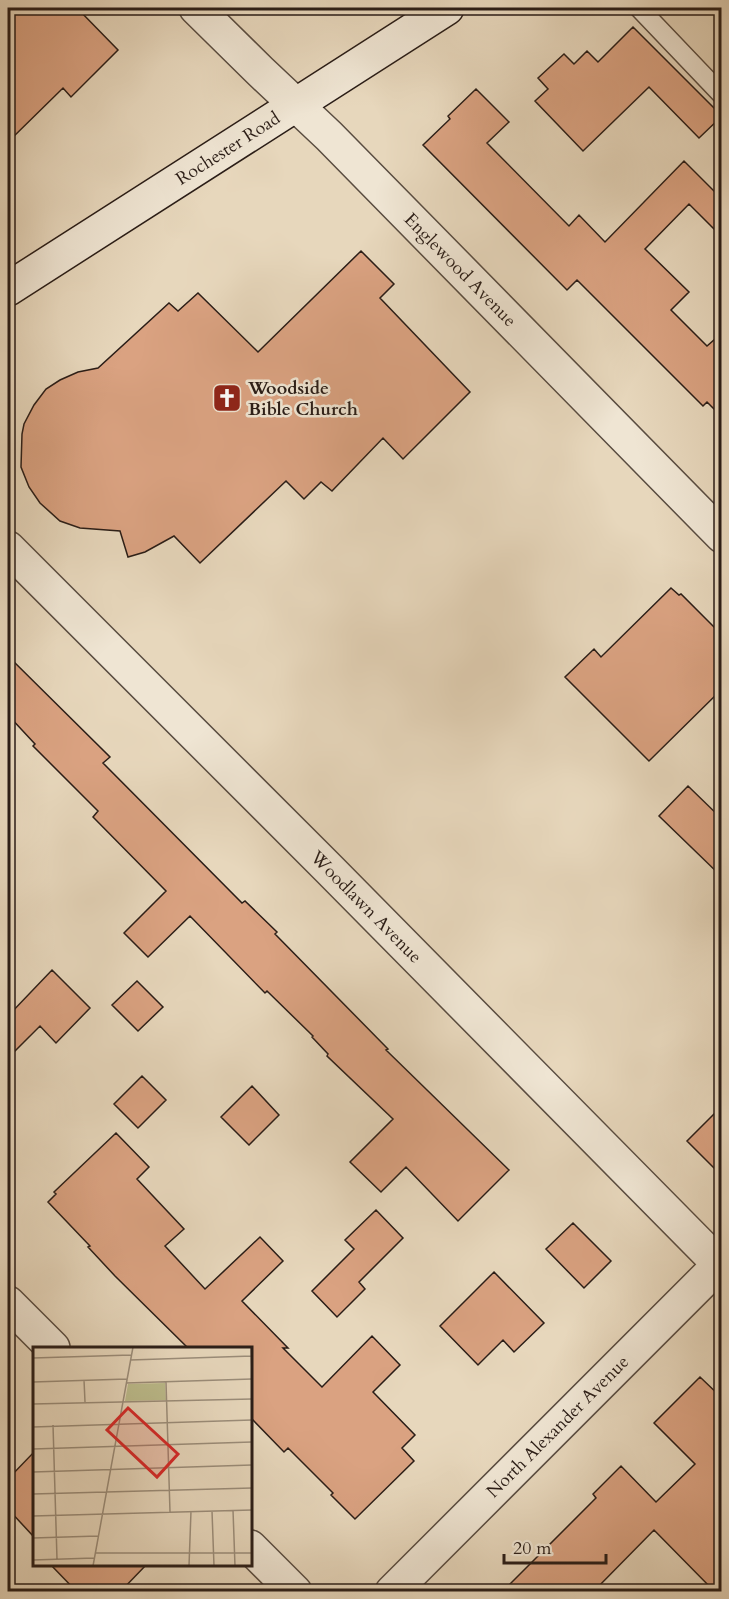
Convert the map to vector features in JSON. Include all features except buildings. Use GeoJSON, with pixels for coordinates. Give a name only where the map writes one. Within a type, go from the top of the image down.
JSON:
{"type":"FeatureCollection","features":[{"type":"Feature","properties":{"kind":"street","name":"Englewood Avenue"},"geometry":{"type":"LineString","coordinates":[[196,8],[296,104],[722,536]]}},
{"type":"Feature","properties":{"kind":"street","name":"Rochester Road"},"geometry":{"type":"LineString","coordinates":[[8,289],[447,8]]}},
{"type":"Feature","properties":{"kind":"street","name":"Woodlawn Avenue"},"geometry":{"type":"LineString","coordinates":[[8,548],[721,1264]]}},
{"type":"Feature","properties":{"kind":"street","name":"North Alexander Avenue"},"geometry":{"type":"LineString","coordinates":[[392,1592],[721,1264]]}},
{"type":"Feature","properties":{"kind":"street"},"geometry":{"type":"LineString","coordinates":[[8,1303],[52,1347]]}},
{"type":"Feature","properties":{"kind":"street"},"geometry":{"type":"LineString","coordinates":[[252,1549],[294,1592]]}},
{"type":"Feature","properties":{"kind":"lane"},"geometry":{"type":"LineString","coordinates":[[639,8],[722,95]]}},
{"type":"Feature","properties":{"kind":"place","name":"Woodside Bible Church"},"geometry":{"type":"Point","coordinates":[227,398]}}]}
